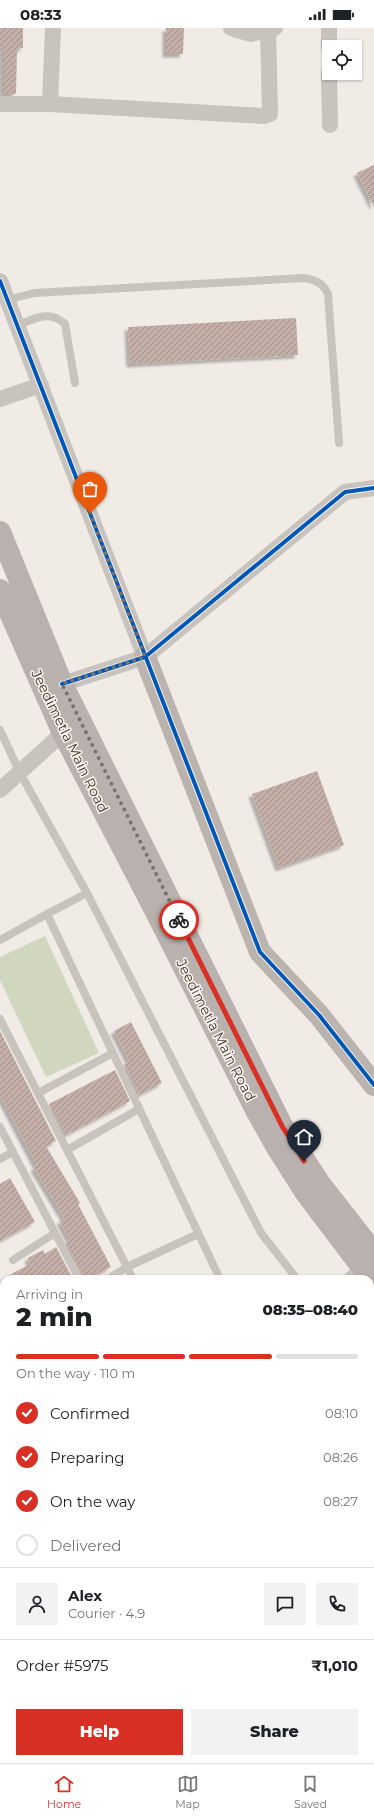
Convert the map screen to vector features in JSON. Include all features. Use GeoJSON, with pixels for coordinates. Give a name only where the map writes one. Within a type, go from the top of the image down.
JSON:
{"type":"FeatureCollection","features":[{"type":"Feature","properties":{"kind":"main road","name":"Jeedimetla Main Road"},"geometry":{"type":"LineString","coordinates":[[0,532],[62,684],[282,1126],[320,1184],[367,1269]]}},
{"type":"Feature","properties":{"kind":"main road","name":"Jeedimetla Main Road"},"geometry":{"type":"LineString","coordinates":[[0,590],[63,734],[278,1149],[306,1193],[367,1269]]}},
{"type":"Feature","properties":{"kind":"street"},"geometry":{"type":"LineString","coordinates":[[50,104],[53,28]]}},
{"type":"Feature","properties":{"kind":"street"},"geometry":{"type":"LineString","coordinates":[[0,104],[50,104],[264,116],[270,114],[272,29],[251,34],[231,28]]}},
{"type":"Feature","properties":{"kind":"street"},"geometry":{"type":"LineString","coordinates":[[329,28],[329,40]]}},
{"type":"Feature","properties":{"kind":"street"},"geometry":{"type":"LineString","coordinates":[[329,80],[330,124]]}},
{"type":"Feature","properties":{"kind":"street"},"geometry":{"type":"LineString","coordinates":[[0,281],[260,952],[319,1014],[374,1085]]}},
{"type":"Feature","properties":{"kind":"street"},"geometry":{"type":"LineString","coordinates":[[0,399],[41,385]]}},
{"type":"Feature","properties":{"kind":"street"},"geometry":{"type":"LineString","coordinates":[[62,684],[145,657],[345,492],[374,488]]}},
{"type":"Feature","properties":{"kind":"street"},"geometry":{"type":"LineString","coordinates":[[0,790],[63,734]]}},
{"type":"Feature","properties":{"kind":"lane"},"geometry":{"type":"LineString","coordinates":[[7,300],[34,293],[304,278],[314,280],[324,286],[328,294],[339,444]]}},
{"type":"Feature","properties":{"kind":"lane"},"geometry":{"type":"LineString","coordinates":[[18,325],[43,315],[51,315],[60,319],[66,324],[75,383]]}},
{"type":"Feature","properties":{"kind":"lane"},"geometry":{"type":"LineString","coordinates":[[0,730],[20,773],[87,893],[261,1233],[294,1275]]}},
{"type":"Feature","properties":{"kind":"lane"},"geometry":{"type":"LineString","coordinates":[[0,940],[87,893]]}},
{"type":"Feature","properties":{"kind":"lane"},"geometry":{"type":"LineString","coordinates":[[47,914],[218,1275]]}},
{"type":"Feature","properties":{"kind":"lane"},"geometry":{"type":"LineString","coordinates":[[0,1019],[131,1275]]}},
{"type":"Feature","properties":{"kind":"lane"},"geometry":{"type":"LineString","coordinates":[[38,1093],[112,1053]]}},
{"type":"Feature","properties":{"kind":"lane"},"geometry":{"type":"LineString","coordinates":[[67,1150],[139,1109]]}},
{"type":"Feature","properties":{"kind":"lane"},"geometry":{"type":"LineString","coordinates":[[0,1127],[77,1275]]}},
{"type":"Feature","properties":{"kind":"lane"},"geometry":{"type":"LineString","coordinates":[[0,1159],[13,1152]]}},
{"type":"Feature","properties":{"kind":"lane"},"geometry":{"type":"LineString","coordinates":[[13,1260],[55,1233]]}},
{"type":"Feature","properties":{"kind":"lane"},"geometry":{"type":"LineString","coordinates":[[115,1275],[198,1234]]}},
{"type":"Feature","properties":{"kind":"green space"},"geometry":{"type":"Polygon","coordinates":[[[45,936],[99,1053],[46,1077],[0,980],[0,957],[45,936]]]}},
{"type":"Feature","properties":{"kind":"building"},"geometry":{"type":"Polygon","coordinates":[[[0,28],[23,28],[23,48],[17,49],[16,94],[3,94],[3,48],[0,48],[0,28]]]}},
{"type":"Feature","properties":{"kind":"building"},"geometry":{"type":"Polygon","coordinates":[[[166,28],[184,28],[183,54],[166,54],[166,28]]]}},
{"type":"Feature","properties":{"kind":"building"},"geometry":{"type":"Polygon","coordinates":[[[374,165],[374,207],[357,173],[374,165]]]}},
{"type":"Feature","properties":{"kind":"building"},"geometry":{"type":"Polygon","coordinates":[[[296,318],[298,355],[130,364],[128,327],[296,318]]]}},
{"type":"Feature","properties":{"kind":"building"},"geometry":{"type":"Polygon","coordinates":[[[317,771],[344,845],[279,868],[252,794],[317,771]]]}},
{"type":"Feature","properties":{"kind":"building"},"geometry":{"type":"Polygon","coordinates":[[[131,1022],[162,1083],[139,1095],[124,1064],[130,1062],[114,1031],[131,1022]]]}},
{"type":"Feature","properties":{"kind":"building"},"geometry":{"type":"Polygon","coordinates":[[[0,1031],[56,1141],[46,1146],[80,1203],[78,1204],[111,1267],[96,1275],[82,1275],[66,1242],[70,1240],[60,1221],[65,1219],[34,1168],[37,1166],[0,1095],[0,1031]]]}},
{"type":"Feature","properties":{"kind":"building"},"geometry":{"type":"Polygon","coordinates":[[[115,1070],[130,1101],[66,1135],[49,1104],[115,1070]]]}},
{"type":"Feature","properties":{"kind":"building"},"geometry":{"type":"Polygon","coordinates":[[[10,1178],[35,1222],[0,1241],[0,1184],[10,1178]]]}},
{"type":"Feature","properties":{"kind":"building"},"geometry":{"type":"Polygon","coordinates":[[[56,1247],[71,1275],[9,1275],[30,1264],[28,1258],[43,1250],[45,1254],[56,1247]]]}},
{"type":"Feature","properties":{"kind":"cycle path"},"geometry":{"type":"LineString","coordinates":[[0,281],[260,952],[319,1015],[374,1085]]}},
{"type":"Feature","properties":{"kind":"cycle path"},"geometry":{"type":"LineString","coordinates":[[62,684],[145,657],[345,492],[374,488]]}},
{"type":"Feature","properties":{"kind":"way so far"},"geometry":{"type":"LineString","coordinates":[[90,513],[145,657],[62,684],[132,828],[179,920]]}},
{"type":"Feature","properties":{"kind":"route"},"geometry":{"type":"LineString","coordinates":[[179,920],[282,1126],[304,1161]]}}]}
